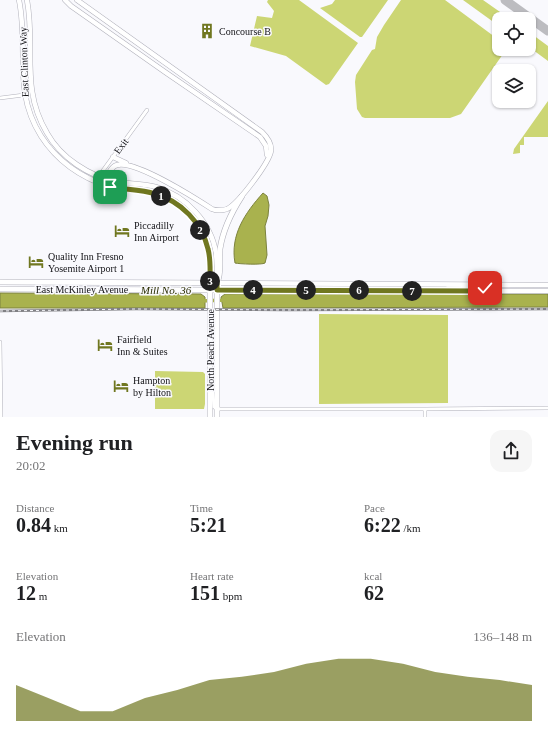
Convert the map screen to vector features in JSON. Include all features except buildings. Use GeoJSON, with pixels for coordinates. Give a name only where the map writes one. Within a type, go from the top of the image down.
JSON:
{"type":"FeatureCollection","features":[{"type":"Feature","properties":{"kind":"main road","name":"East Clinton Way"},"geometry":{"type":"LineString","coordinates":[[19,0],[22,23],[24,95],[39,133],[64,162],[74,170],[98,182],[118,188],[155,193],[167,198],[184,210],[197,224],[206,243],[210,261],[210,283]]}},
{"type":"Feature","properties":{"kind":"main road","name":"East Clinton Way"},"geometry":{"type":"LineString","coordinates":[[26,0],[30,19],[31,92],[37,113],[47,133],[57,146],[73,162],[87,171],[117,182],[147,185],[162,189],[176,196],[192,208],[205,225],[214,245],[217,283]]}},
{"type":"Feature","properties":{"kind":"main road"},"geometry":{"type":"LineString","coordinates":[[65,0],[82,14],[180,83],[260,137],[268,150],[266,163]]}},
{"type":"Feature","properties":{"kind":"main road"},"geometry":{"type":"LineString","coordinates":[[77,0],[262,132],[268,139],[271,147],[266,163],[242,196],[228,208],[222,210],[215,210],[166,182],[113,157]]}},
{"type":"Feature","properties":{"kind":"main road"},"geometry":{"type":"LineString","coordinates":[[180,83],[185,76]]}},
{"type":"Feature","properties":{"kind":"main road"},"geometry":{"type":"LineString","coordinates":[[24,95],[30,100],[40,126],[47,133]]}},
{"type":"Feature","properties":{"kind":"main road"},"geometry":{"type":"LineString","coordinates":[[98,182],[106,178],[110,170],[116,165],[124,164],[136,168]]}},
{"type":"Feature","properties":{"kind":"main road","name":"North Peach Avenue"},"geometry":{"type":"LineString","coordinates":[[217,417],[217,283],[220,276],[220,248],[228,220],[242,196]]}},
{"type":"Feature","properties":{"kind":"main road","name":"East McKinley Avenue"},"geometry":{"type":"LineString","coordinates":[[0,282],[548,285]]}},
{"type":"Feature","properties":{"kind":"main road"},"geometry":{"type":"LineString","coordinates":[[63,289],[81,286],[108,286],[114,283]]}},
{"type":"Feature","properties":{"kind":"main road","name":"North Peach Avenue"},"geometry":{"type":"LineString","coordinates":[[210,283],[210,417]]}},
{"type":"Feature","properties":{"kind":"main road"},"geometry":{"type":"LineString","coordinates":[[435,291],[474,287],[478,284]]}},
{"type":"Feature","properties":{"kind":"main road"},"geometry":{"type":"LineString","coordinates":[[483,291],[488,287],[514,287],[536,284]]}},
{"type":"Feature","properties":{"kind":"main road","name":"East McKinley Avenue"},"geometry":{"type":"LineString","coordinates":[[0,288],[548,291]]}},
{"type":"Feature","properties":{"kind":"street"},"geometry":{"type":"LineString","coordinates":[[0,98],[24,95]]}},
{"type":"Feature","properties":{"kind":"street","name":"Exit"},"geometry":{"type":"LineString","coordinates":[[98,182],[99,176],[147,110]]}},
{"type":"Feature","properties":{"kind":"street"},"geometry":{"type":"LineString","coordinates":[[0,342],[1,417]]}},
{"type":"Feature","properties":{"kind":"street"},"geometry":{"type":"LineString","coordinates":[[210,388],[213,393],[214,407],[217,409],[548,408]]}},
{"type":"Feature","properties":{"kind":"street"},"geometry":{"type":"LineString","coordinates":[[425,409],[425,417]]}},
{"type":"Feature","properties":{"kind":"shaded area"},"geometry":{"type":"Polygon","coordinates":[[[268,0],[299,0],[358,43],[329,84],[326,85],[286,56],[250,46],[257,16],[272,18],[274,11],[267,2],[268,0]]]}},
{"type":"Feature","properties":{"kind":"shaded area"},"geometry":{"type":"Polygon","coordinates":[[[335,0],[388,0],[362,37],[360,37],[320,8],[332,4],[335,0]]]}},
{"type":"Feature","properties":{"kind":"shaded area"},"geometry":{"type":"Polygon","coordinates":[[[401,0],[445,0],[492,35],[492,56],[502,56],[496,64],[492,64],[492,70],[461,114],[450,118],[365,118],[362,117],[357,109],[355,82],[356,75],[372,50],[375,49],[377,37],[401,0]]]}},
{"type":"Feature","properties":{"kind":"shaded area"},"geometry":{"type":"Polygon","coordinates":[[[463,0],[483,0],[500,12],[492,12],[492,21],[463,0]]]}},
{"type":"Feature","properties":{"kind":"shaded area"},"geometry":{"type":"Polygon","coordinates":[[[536,37],[548,46],[548,61],[536,52],[536,37]]]}},
{"type":"Feature","properties":{"kind":"shaded area"},"geometry":{"type":"Polygon","coordinates":[[[548,101],[548,137],[524,137],[524,145],[520,145],[520,153],[513,154],[514,149],[548,101]]]}},
{"type":"Feature","properties":{"kind":"shaded area"},"geometry":{"type":"Polygon","coordinates":[[[263,193],[267,196],[269,205],[265,226],[267,255],[265,263],[235,263],[235,243],[240,225],[250,208],[263,193]]]}},
{"type":"Feature","properties":{"kind":"shaded area"},"geometry":{"type":"Polygon","coordinates":[[[0,293],[201,294],[205,297],[205,308],[0,308],[0,293]]]}},
{"type":"Feature","properties":{"kind":"shaded area"},"geometry":{"type":"Polygon","coordinates":[[[225,294],[548,294],[548,307],[223,308],[221,297],[225,294]]]}},
{"type":"Feature","properties":{"kind":"shaded area"},"geometry":{"type":"Polygon","coordinates":[[[319,314],[448,315],[448,403],[319,404],[319,314]]]}},
{"type":"Feature","properties":{"kind":"shaded area"},"geometry":{"type":"Polygon","coordinates":[[[155,371],[203,372],[205,374],[204,409],[155,409],[155,371]]]}},
{"type":"Feature","properties":{"kind":"waterway","name":"Mill No. 36"},"geometry":{"type":"LineString","coordinates":[[201,301],[225,300]]}},
{"type":"Feature","properties":{"kind":"taxiway"},"geometry":{"type":"LineString","coordinates":[[505,0],[548,31]]}},
{"type":"Feature","properties":{"kind":"railway"},"geometry":{"type":"LineString","coordinates":[[0,311],[136,309],[548,309]]}},
{"type":"Feature","properties":{"kind":"place","name":"Concourse B"},"geometry":{"type":"Point","coordinates":[207,31]}},
{"type":"Feature","properties":{"kind":"place","name":"Piccadilly Inn Airport"},"geometry":{"type":"Point","coordinates":[122,231]}},
{"type":"Feature","properties":{"kind":"place","name":"Quality Inn Fresno Yosemite Airport 1"},"geometry":{"type":"Point","coordinates":[36,262]}},
{"type":"Feature","properties":{"kind":"place","name":"Fairfield Inn & Suites"},"geometry":{"type":"Point","coordinates":[105,345]}},
{"type":"Feature","properties":{"kind":"place","name":"Hampton by Hilton"},"geometry":{"type":"Point","coordinates":[121,386]}},
{"type":"Feature","properties":{"kind":"route"},"geometry":{"type":"LineString","coordinates":[[110,187],[155,193],[172,201],[189,214],[204,236],[210,261],[210,283],[217,283],[217,290],[483,291],[485,288]]}}]}
